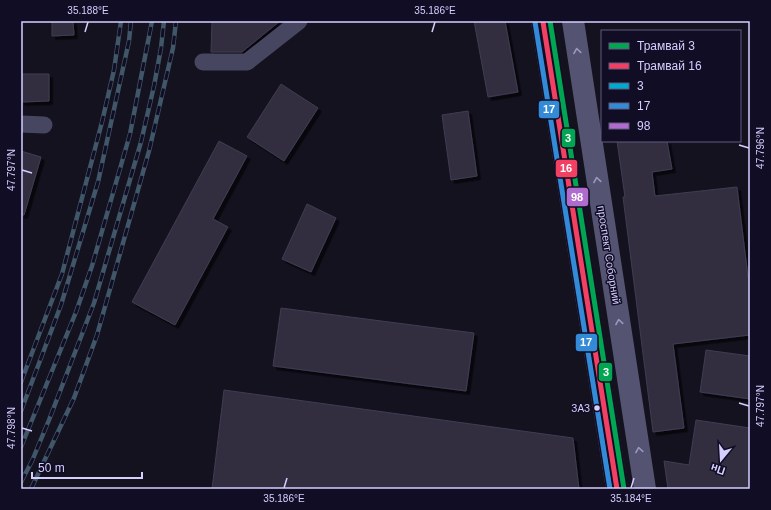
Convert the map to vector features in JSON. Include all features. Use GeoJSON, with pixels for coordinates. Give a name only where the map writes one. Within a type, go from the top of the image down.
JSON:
{"type":"FeatureCollection","features":[{"type":"Feature","properties":{"kind":"main road"},"geometry":{"type":"LineString","coordinates":[[542,21],[617,489]]}},
{"type":"Feature","properties":{"kind":"main road","name":"проспект Соборний"},"geometry":{"type":"LineString","coordinates":[[573,21],[645,489]]}},
{"type":"Feature","properties":{"kind":"street"},"geometry":{"type":"LineString","coordinates":[[204,62],[247,62],[300,21]]}},
{"type":"Feature","properties":{"kind":"street"},"geometry":{"type":"LineString","coordinates":[[21,124],[44,125]]}},
{"type":"Feature","properties":{"kind":"building"},"geometry":{"type":"Polygon","coordinates":[[[52,21],[73,21],[74,35],[52,36],[52,21]]]}},
{"type":"Feature","properties":{"kind":"building"},"geometry":{"type":"Polygon","coordinates":[[[212,21],[280,21],[242,52],[211,52],[212,21]]]}},
{"type":"Feature","properties":{"kind":"building"},"geometry":{"type":"Polygon","coordinates":[[[474,21],[505,21],[518,92],[488,97],[474,21]]]}},
{"type":"Feature","properties":{"kind":"building"},"geometry":{"type":"Polygon","coordinates":[[[21,74],[49,74],[49,101],[21,102],[21,74]]]}},
{"type":"Feature","properties":{"kind":"building"},"geometry":{"type":"Polygon","coordinates":[[[281,84],[318,108],[284,161],[247,137],[281,84]]]}},
{"type":"Feature","properties":{"kind":"building"},"geometry":{"type":"Polygon","coordinates":[[[468,111],[477,176],[451,180],[442,115],[468,111]]]}},
{"type":"Feature","properties":{"kind":"building"},"geometry":{"type":"Polygon","coordinates":[[[219,141],[247,156],[213,219],[228,227],[175,325],[132,302],[219,141]]]}},
{"type":"Feature","properties":{"kind":"building"},"geometry":{"type":"Polygon","coordinates":[[[617,142],[667,142],[672,169],[652,172],[655,196],[737,187],[748,277],[750,277],[750,335],[673,344],[684,428],[653,432],[623,197],[625,197],[617,142]]]}},
{"type":"Feature","properties":{"kind":"building"},"geometry":{"type":"Polygon","coordinates":[[[21,151],[41,157],[24,215],[21,215],[21,151]]]}},
{"type":"Feature","properties":{"kind":"building"},"geometry":{"type":"Polygon","coordinates":[[[307,204],[336,218],[311,272],[282,259],[307,204]]]}},
{"type":"Feature","properties":{"kind":"building"},"geometry":{"type":"Polygon","coordinates":[[[281,308],[474,333],[466,391],[273,366],[281,308]]]}},
{"type":"Feature","properties":{"kind":"building"},"geometry":{"type":"Polygon","coordinates":[[[706,350],[750,356],[750,399],[700,392],[706,350]]]}},
{"type":"Feature","properties":{"kind":"building"},"geometry":{"type":"Polygon","coordinates":[[[224,390],[573,438],[579,489],[212,489],[224,390]]]}},
{"type":"Feature","properties":{"kind":"building"},"geometry":{"type":"Polygon","coordinates":[[[696,420],[750,428],[750,489],[668,489],[664,461],[689,465],[696,420]]]}},
{"type":"Feature","properties":{"kind":"railway"},"geometry":{"type":"LineString","coordinates":[[21,382],[62,274],[102,122],[114,70],[121,21]]}},
{"type":"Feature","properties":{"kind":"railway"},"geometry":{"type":"LineString","coordinates":[[21,411],[61,305],[98,182],[129,41],[131,21]]}},
{"type":"Feature","properties":{"kind":"railway"},"geometry":{"type":"LineString","coordinates":[[21,447],[76,312],[92,266],[130,134],[152,21]]}},
{"type":"Feature","properties":{"kind":"railway"},"geometry":{"type":"LineString","coordinates":[[21,482],[32,461],[49,420],[94,303],[141,142],[154,86],[164,21]]}},
{"type":"Feature","properties":{"kind":"railway"},"geometry":{"type":"LineString","coordinates":[[31,489],[74,398],[97,335],[149,151],[173,48],[176,21]]}},
{"type":"Feature","properties":{"kind":"tram line","name":"3"},"geometry":{"type":"LineString","coordinates":[[550,21],[624,489]]}},
{"type":"Feature","properties":{"kind":"tram line","name":"16"},"geometry":{"type":"LineString","coordinates":[[543,22],[617,489]]}},
{"type":"Feature","properties":{"kind":"transit line","name":"3"},"geometry":{"type":"LineString","coordinates":[[542,21],[617,489]]}},
{"type":"Feature","properties":{"kind":"transit line","name":"98"},"geometry":{"type":"LineString","coordinates":[[549,21],[624,488]]}},
{"type":"Feature","properties":{"kind":"transit line","name":"17"},"geometry":{"type":"LineString","coordinates":[[535,22],[610,489]]}},
{"type":"Feature","properties":{"kind":"place","name":"ЗАЗ"},"geometry":{"type":"Point","coordinates":[597,408]}}]}
